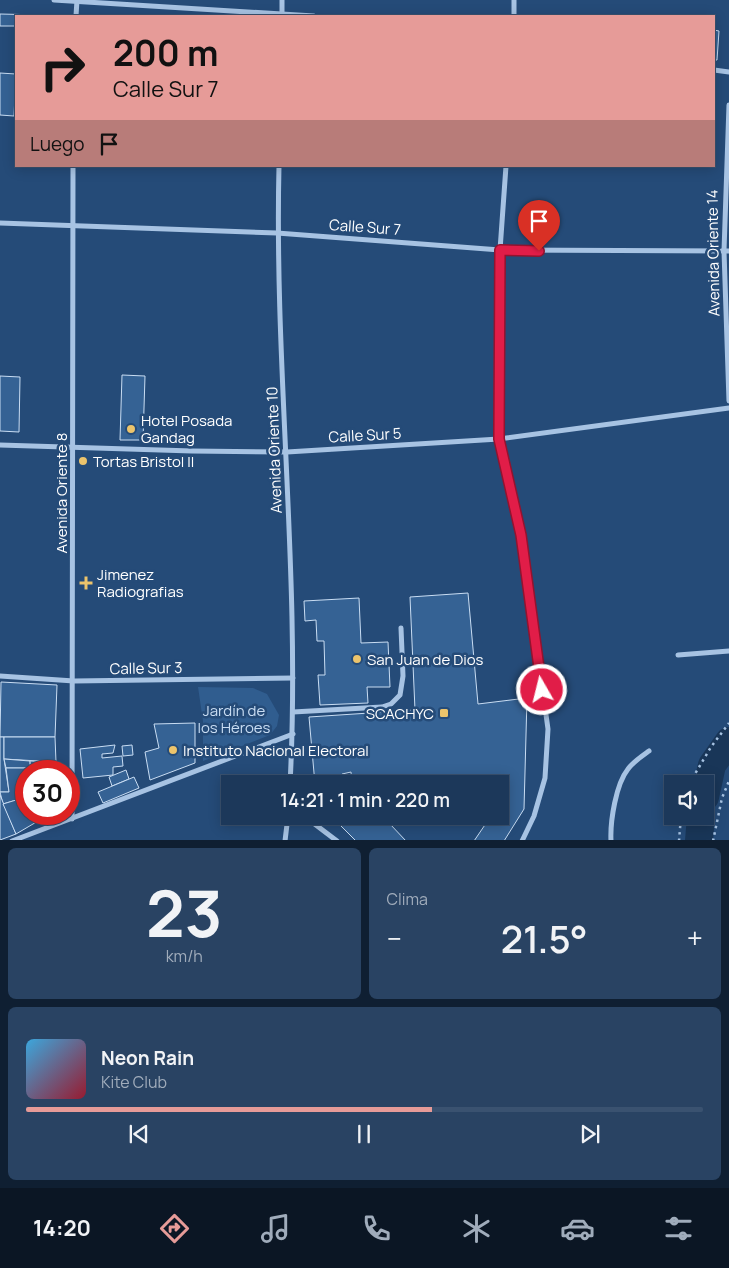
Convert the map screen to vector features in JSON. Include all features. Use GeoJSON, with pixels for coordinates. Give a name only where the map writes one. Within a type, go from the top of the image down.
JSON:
{"type":"FeatureCollection","features":[{"type":"Feature","properties":{"kind":"street"},"geometry":{"type":"LineString","coordinates":[[54,0],[77,0],[282,15],[282,0]]}},
{"type":"Feature","properties":{"kind":"street"},"geometry":{"type":"LineString","coordinates":[[76,15],[77,0]]}},
{"type":"Feature","properties":{"kind":"street"},"geometry":{"type":"LineString","coordinates":[[514,0],[514,15]]}},
{"type":"Feature","properties":{"kind":"street"},"geometry":{"type":"LineString","coordinates":[[715,70],[729,72]]}},
{"type":"Feature","properties":{"kind":"street","name":"Avenida Oriente 14"},"geometry":{"type":"LineString","coordinates":[[729,105],[727,251],[729,401]]}},
{"type":"Feature","properties":{"kind":"street","name":"Avenida Oriente 8"},"geometry":{"type":"LineString","coordinates":[[73,167],[73,760]]}},
{"type":"Feature","properties":{"kind":"street","name":"Avenida Oriente 10"},"geometry":{"type":"LineString","coordinates":[[279,167],[277,233],[287,452],[293,712],[290,775]]}},
{"type":"Feature","properties":{"kind":"street"},"geometry":{"type":"LineString","coordinates":[[506,167],[500,250],[499,439],[521,535],[548,729],[545,778],[534,816],[522,840]]}},
{"type":"Feature","properties":{"kind":"street","name":"Calle Sur 7"},"geometry":{"type":"LineString","coordinates":[[0,223],[72,224],[277,233],[500,250],[727,251]]}},
{"type":"Feature","properties":{"kind":"street","name":"Calle Sur 5"},"geometry":{"type":"LineString","coordinates":[[0,444],[287,452],[499,439],[729,408]]}},
{"type":"Feature","properties":{"kind":"street"},"geometry":{"type":"LineString","coordinates":[[293,712],[382,707],[391,704],[400,695],[402,676],[401,628]]}},
{"type":"Feature","properties":{"kind":"street"},"geometry":{"type":"LineString","coordinates":[[678,655],[729,651]]}},
{"type":"Feature","properties":{"kind":"street","name":"Calle Sur 3"},"geometry":{"type":"LineString","coordinates":[[0,676],[74,682],[292,678]]}},
{"type":"Feature","properties":{"kind":"street"},"geometry":{"type":"LineString","coordinates":[[80,816],[292,734]]}},
{"type":"Feature","properties":{"kind":"street"},"geometry":{"type":"LineString","coordinates":[[611,840],[612,818],[623,777],[628,767],[649,751]]}},
{"type":"Feature","properties":{"kind":"street"},"geometry":{"type":"LineString","coordinates":[[12,840],[55,825]]}},
{"type":"Feature","properties":{"kind":"street"},"geometry":{"type":"LineString","coordinates":[[285,840],[287,825]]}},
{"type":"Feature","properties":{"kind":"street"},"geometry":{"type":"LineString","coordinates":[[316,825],[337,840]]}},
{"type":"Feature","properties":{"kind":"path"},"geometry":{"type":"LineString","coordinates":[[694,775],[711,747],[729,723]]}},
{"type":"Feature","properties":{"kind":"path"},"geometry":{"type":"LineString","coordinates":[[713,840],[722,798],[729,781]]}},
{"type":"Feature","properties":{"kind":"path"},"geometry":{"type":"LineString","coordinates":[[679,840],[680,825]]}},
{"type":"Feature","properties":{"kind":"green space","name":"Jardín de los Héroes"},"geometry":{"type":"Polygon","coordinates":[[[198,687],[253,688],[267,694],[279,715],[277,726],[270,735],[203,761],[203,721],[198,687]]]}},
{"type":"Feature","properties":{"kind":"building"},"geometry":{"type":"Polygon","coordinates":[[[0,14],[41,15],[15,15],[15,26],[0,26],[0,14]]]}},
{"type":"Feature","properties":{"kind":"building"},"geometry":{"type":"Polygon","coordinates":[[[715,30],[719,31],[717,60],[715,60],[715,30]]]}},
{"type":"Feature","properties":{"kind":"building"},"geometry":{"type":"Polygon","coordinates":[[[0,73],[15,74],[14,116],[0,115],[0,73]]]}},
{"type":"Feature","properties":{"kind":"building"},"geometry":{"type":"Polygon","coordinates":[[[122,375],[145,376],[143,440],[120,440],[122,375]]]}},
{"type":"Feature","properties":{"kind":"building"},"geometry":{"type":"Polygon","coordinates":[[[0,376],[20,377],[19,432],[0,431],[0,376]]]}},
{"type":"Feature","properties":{"kind":"building","name":"SCACHYC"},"geometry":{"type":"Polygon","coordinates":[[[468,593],[478,704],[527,698],[524,809],[505,840],[475,840],[485,825],[509,825],[509,775],[351,775],[351,772],[342,775],[314,775],[309,717],[415,710],[410,597],[468,593]]]}},
{"type":"Feature","properties":{"kind":"building","name":"San Juan de Dios"},"geometry":{"type":"Polygon","coordinates":[[[359,598],[361,643],[388,642],[390,687],[367,687],[368,703],[320,705],[318,675],[325,675],[324,641],[317,641],[316,620],[305,621],[304,601],[359,598]]]}},
{"type":"Feature","properties":{"kind":"building"},"geometry":{"type":"Polygon","coordinates":[[[1,682],[57,685],[55,737],[0,737],[1,682]]]}},
{"type":"Feature","properties":{"kind":"building","name":"Instituto Nacional Electoral"},"geometry":{"type":"Polygon","coordinates":[[[195,723],[195,763],[150,780],[145,752],[159,748],[154,724],[195,723]]]}},
{"type":"Feature","properties":{"kind":"building"},"geometry":{"type":"Polygon","coordinates":[[[0,737],[4,737],[4,759],[9,792],[0,792],[0,737]]]}},
{"type":"Feature","properties":{"kind":"building"},"geometry":{"type":"Polygon","coordinates":[[[4,737],[55,737],[56,760],[4,759],[4,737]]]}},
{"type":"Feature","properties":{"kind":"building"},"geometry":{"type":"Polygon","coordinates":[[[115,745],[113,753],[102,754],[102,758],[122,756],[123,766],[113,767],[113,775],[83,778],[80,749],[115,745]]]}},
{"type":"Feature","properties":{"kind":"building"},"geometry":{"type":"Polygon","coordinates":[[[132,745],[133,755],[123,756],[122,746],[132,745]]]}},
{"type":"Feature","properties":{"kind":"building"},"geometry":{"type":"Polygon","coordinates":[[[4,759],[17,760],[15,760],[15,768],[6,768],[4,759]]]}},
{"type":"Feature","properties":{"kind":"building"},"geometry":{"type":"Polygon","coordinates":[[[6,768],[15,768],[15,800],[3,804],[0,792],[9,792],[6,768]]]}},
{"type":"Feature","properties":{"kind":"building"},"geometry":{"type":"Polygon","coordinates":[[[126,770],[129,779],[112,786],[109,777],[126,770]]]}},
{"type":"Feature","properties":{"kind":"building"},"geometry":{"type":"Polygon","coordinates":[[[134,777],[139,788],[103,803],[98,792],[134,777]]]}},
{"type":"Feature","properties":{"kind":"building"},"geometry":{"type":"Polygon","coordinates":[[[0,795],[16,834],[0,840],[0,795]]]}},
{"type":"Feature","properties":{"kind":"building"},"geometry":{"type":"Polygon","coordinates":[[[15,800],[15,825],[31,825],[16,834],[3,804],[15,800]]]}},
{"type":"Feature","properties":{"kind":"building"},"geometry":{"type":"Polygon","coordinates":[[[340,825],[391,825],[405,840],[355,840],[340,825]]]}},
{"type":"Feature","properties":{"kind":"waterway"},"geometry":{"type":"LineString","coordinates":[[710,775],[712,765],[729,741]]}},
{"type":"Feature","properties":{"kind":"waterway"},"geometry":{"type":"LineString","coordinates":[[699,840],[700,825]]}},
{"type":"Feature","properties":{"kind":"place","name":"Hotel Posada Gandag"},"geometry":{"type":"Point","coordinates":[131,429]}},
{"type":"Feature","properties":{"kind":"place","name":"Tortas Bristol II"},"geometry":{"type":"Point","coordinates":[83,461]}},
{"type":"Feature","properties":{"kind":"place","name":"Jimenez Radiografias"},"geometry":{"type":"Point","coordinates":[86,583]}},
{"type":"Feature","properties":{"kind":"place","name":"San Juan de Dios"},"geometry":{"type":"Point","coordinates":[357,659]}},
{"type":"Feature","properties":{"kind":"place","name":"SCACHYC"},"geometry":{"type":"Point","coordinates":[444,713]}},
{"type":"Feature","properties":{"kind":"place","name":"Instituto Nacional Electoral"},"geometry":{"type":"Point","coordinates":[173,750]}},
{"type":"Feature","properties":{"kind":"route"},"geometry":{"type":"LineString","coordinates":[[539,251],[500,250],[499,439],[521,535],[542,690]]}}]}
